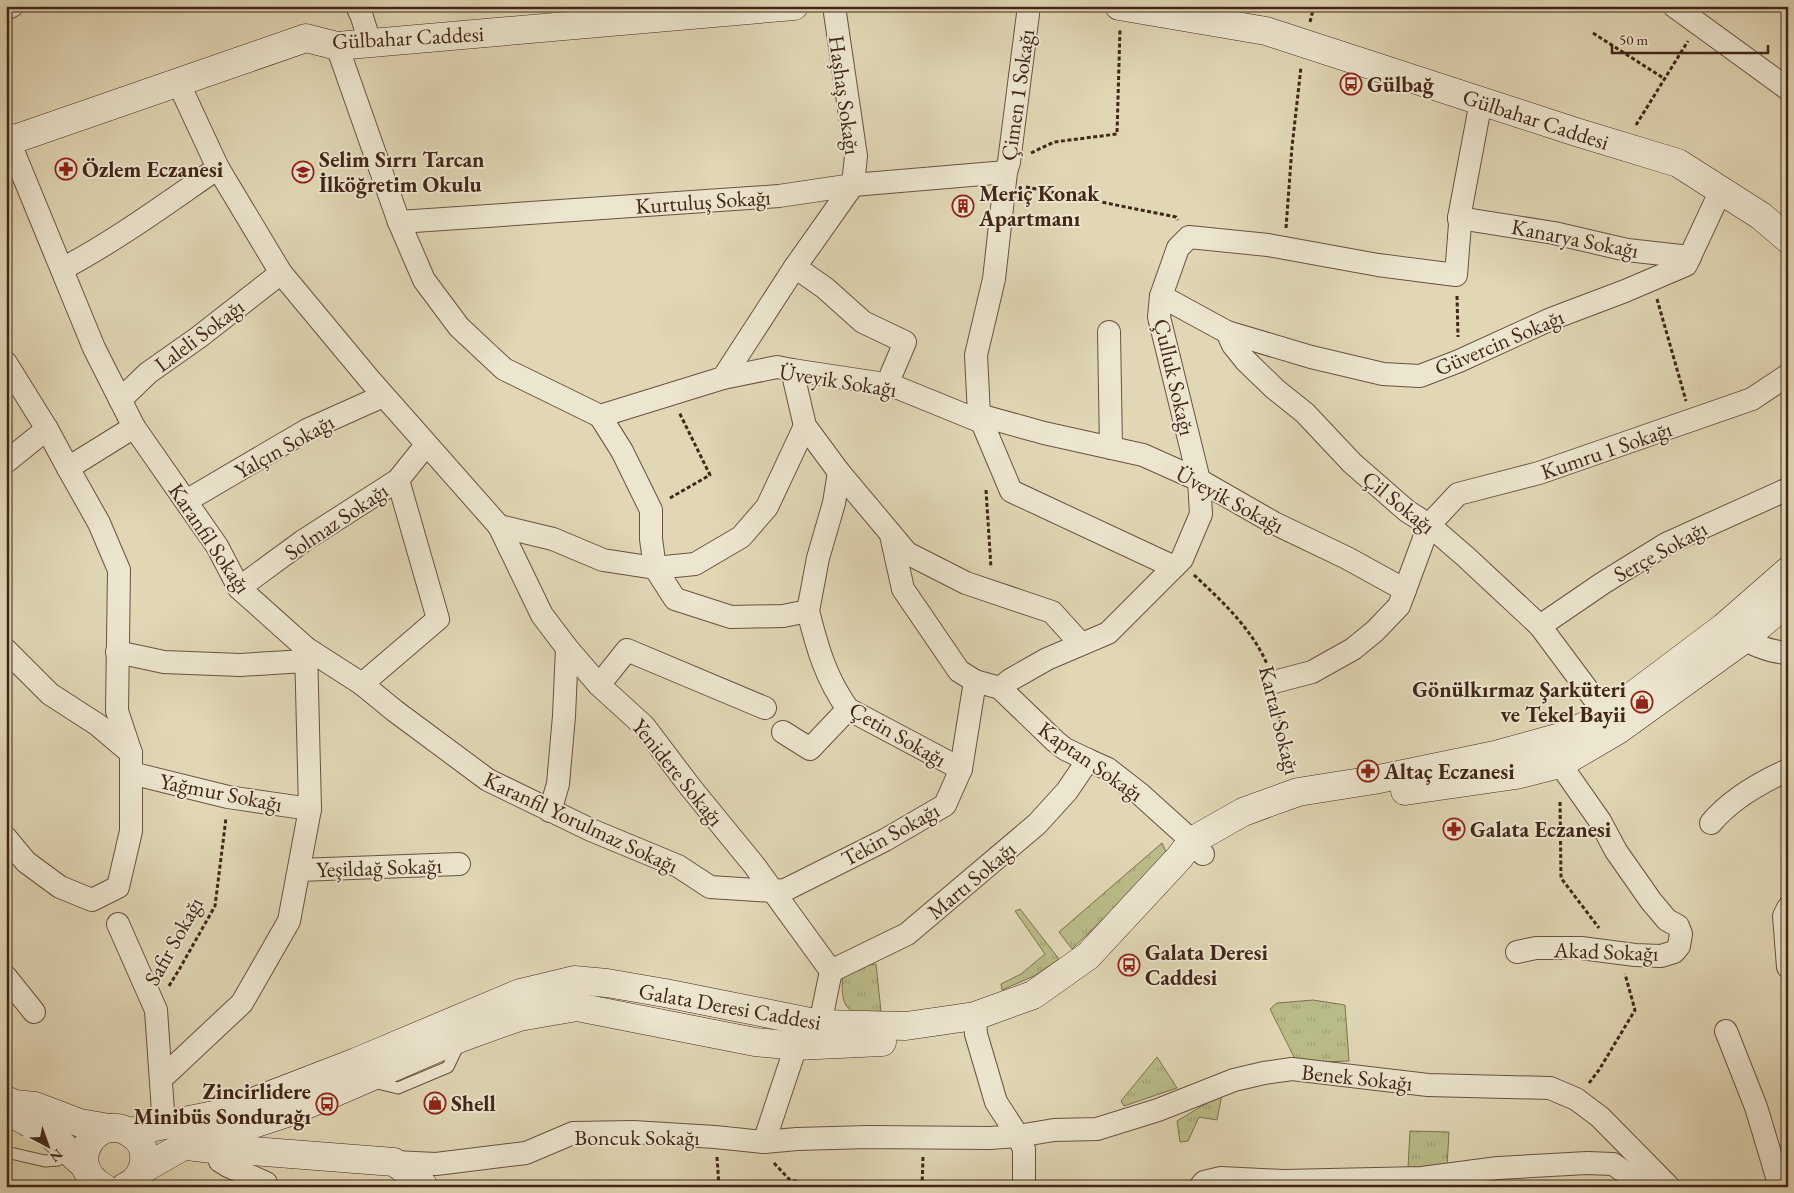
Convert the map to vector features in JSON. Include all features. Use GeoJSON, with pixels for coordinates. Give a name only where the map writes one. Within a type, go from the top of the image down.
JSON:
{"type":"FeatureCollection","features":[{"type":"Feature","properties":{"kind":"main road","name":"Gülbahar Caddesi"},"geometry":{"type":"LineString","coordinates":[[7,139],[306,38],[337,46],[717,10],[794,6]]}},
{"type":"Feature","properties":{"kind":"main road","name":"Gülbahar Caddesi"},"geometry":{"type":"LineString","coordinates":[[1120,6],[1266,31],[1678,163],[1761,216],[1788,240]]}},
{"type":"Feature","properties":{"kind":"main road","name":"Galata Deresi Caddesi"},"geometry":{"type":"LineString","coordinates":[[1733,633],[1788,571]]}},
{"type":"Feature","properties":{"kind":"main road","name":"Galata Deresi Caddesi"},"geometry":{"type":"LineString","coordinates":[[1198,848],[1305,805],[1516,775],[1560,764],[1733,633],[1788,601]]}},
{"type":"Feature","properties":{"kind":"main road","name":"Galata Deresi Caddesi"},"geometry":{"type":"LineString","coordinates":[[120,1130],[164,1126],[224,1113],[360,1071],[519,1017],[577,1007],[746,1040],[796,1046],[904,1041],[975,1025],[1042,1006],[1094,970],[1198,848],[1243,812],[1298,792],[1374,780],[1495,755],[1612,723]]}},
{"type":"Feature","properties":{"kind":"main road","name":"Galata Deresi Caddesi"},"geometry":{"type":"LineString","coordinates":[[134,1178],[186,1146],[290,1112],[360,1071],[520,993],[574,980],[607,983],[665,993],[820,1024],[975,1025]]}},
{"type":"Feature","properties":{"kind":"main road"},"geometry":{"type":"LineString","coordinates":[[10,1102],[35,1106],[80,1123],[120,1130],[138,1139],[143,1148],[145,1158],[134,1178]]}},
{"type":"Feature","properties":{"kind":"main road"},"geometry":{"type":"LineString","coordinates":[[10,1102],[22,1119],[51,1135],[85,1173]]}},
{"type":"Feature","properties":{"kind":"main road"},"geometry":{"type":"LineString","coordinates":[[85,1173],[84,1156],[86,1146],[91,1138],[99,1132],[120,1130]]}},
{"type":"Feature","properties":{"kind":"main road"},"geometry":{"type":"LineString","coordinates":[[186,1146],[394,1162],[418,1180],[424,1187]]}},
{"type":"Feature","properties":{"kind":"street"},"geometry":{"type":"LineString","coordinates":[[6,9],[12,6]]}},
{"type":"Feature","properties":{"kind":"street"},"geometry":{"type":"LineString","coordinates":[[357,6],[370,43]]}},
{"type":"Feature","properties":{"kind":"street","name":"Haşhaş Sokağı"},"geometry":{"type":"LineString","coordinates":[[834,6],[856,156],[853,185]]}},
{"type":"Feature","properties":{"kind":"street","name":"Çimen 1 Sokağı"},"geometry":{"type":"LineString","coordinates":[[978,417],[976,355],[994,279],[1029,6]]}},
{"type":"Feature","properties":{"kind":"street"},"geometry":{"type":"LineString","coordinates":[[1674,6],[1788,89]]}},
{"type":"Feature","properties":{"kind":"street"},"geometry":{"type":"LineString","coordinates":[[337,46],[399,222],[424,280],[459,326],[504,369],[600,416],[622,451],[651,510],[651,539],[655,568],[675,599],[731,617],[784,616],[808,611],[818,558],[834,502],[840,472]]}},
{"type":"Feature","properties":{"kind":"street","name":"Yenidere Sokağı"},"geometry":{"type":"LineString","coordinates":[[178,82],[218,168],[281,273],[383,396],[499,526],[542,615],[599,685],[644,726],[773,891],[831,971]]}},
{"type":"Feature","properties":{"kind":"street"},"geometry":{"type":"LineString","coordinates":[[1189,237],[1285,248],[1378,265],[1456,275],[1460,218],[1481,101]]}},
{"type":"Feature","properties":{"kind":"street","name":"Karanfil Sokağı"},"geometry":{"type":"LineString","coordinates":[[7,139],[94,348],[134,427],[217,546],[239,588],[305,654]]}},
{"type":"Feature","properties":{"kind":"street"},"geometry":{"type":"LineString","coordinates":[[62,269],[131,228],[218,168]]}},
{"type":"Feature","properties":{"kind":"street","name":"Kurtuluş Sokağı"},"geometry":{"type":"LineString","coordinates":[[399,222],[779,196],[853,185],[1007,172]]}},
{"type":"Feature","properties":{"kind":"street"},"geometry":{"type":"LineString","coordinates":[[724,378],[795,267],[853,185]]}},
{"type":"Feature","properties":{"kind":"street","name":"Güvercin Sokağı"},"geometry":{"type":"LineString","coordinates":[[1227,332],[1311,357],[1383,374],[1420,376],[1459,361],[1551,319],[1686,265],[1721,190]]}},
{"type":"Feature","properties":{"kind":"street","name":"Kanarya Sokağı"},"geometry":{"type":"LineString","coordinates":[[1460,218],[1554,233],[1627,250],[1690,257]]}},
{"type":"Feature","properties":{"kind":"street","name":"Çulluk Sokağı"},"geometry":{"type":"LineString","coordinates":[[1000,688],[1031,668],[1108,633],[1178,563],[1202,514],[1198,480],[1159,318],[1161,296],[1178,248],[1189,237]]}},
{"type":"Feature","properties":{"kind":"street"},"geometry":{"type":"LineString","coordinates":[[795,267],[825,288],[863,322],[905,342],[891,375],[891,384]]}},
{"type":"Feature","properties":{"kind":"street","name":"Laleli Sokağı"},"geometry":{"type":"LineString","coordinates":[[120,400],[148,373],[199,337],[281,273]]}},
{"type":"Feature","properties":{"kind":"street"},"geometry":{"type":"LineString","coordinates":[[1161,296],[1227,332]]}},
{"type":"Feature","properties":{"kind":"street"},"geometry":{"type":"LineString","coordinates":[[1109,332],[1111,448]]}},
{"type":"Feature","properties":{"kind":"street","name":"Çil Sokağı"},"geometry":{"type":"LineString","coordinates":[[1227,332],[1233,345],[1245,360],[1275,389],[1305,413],[1352,464],[1407,511],[1429,525],[1540,626],[1612,723]]}},
{"type":"Feature","properties":{"kind":"street"},"geometry":{"type":"LineString","coordinates":[[6,363],[47,429],[99,523],[119,570],[117,712],[131,763],[131,831],[118,888],[92,900],[60,887],[26,862],[6,838]]}},
{"type":"Feature","properties":{"kind":"street","name":"Üveyik Sokağı"},"geometry":{"type":"LineString","coordinates":[[600,416],[724,378],[777,367],[891,384],[978,417],[1143,455],[1198,480],[1274,523],[1347,558],[1405,590]]}},
{"type":"Feature","properties":{"kind":"street"},"geometry":{"type":"LineString","coordinates":[[792,370],[805,426],[840,472],[907,553],[966,583],[1052,612],[1081,644]]}},
{"type":"Feature","properties":{"kind":"street","name":"Kumru 1 Sokağı"},"geometry":{"type":"LineString","coordinates":[[1429,525],[1458,494],[1539,473],[1752,399],[1788,375]]}},
{"type":"Feature","properties":{"kind":"street","name":"Yalçın Sokağı"},"geometry":{"type":"LineString","coordinates":[[186,501],[306,430],[383,396]]}},
{"type":"Feature","properties":{"kind":"street"},"geometry":{"type":"LineString","coordinates":[[978,417],[1011,491],[1178,563]]}},
{"type":"Feature","properties":{"kind":"street"},"geometry":{"type":"LineString","coordinates":[[499,526],[553,539],[603,560],[655,568],[695,564],[741,536],[767,507],[805,426]]}},
{"type":"Feature","properties":{"kind":"street"},"geometry":{"type":"LineString","coordinates":[[68,468],[134,427]]}},
{"type":"Feature","properties":{"kind":"street"},"geometry":{"type":"LineString","coordinates":[[6,462],[47,429]]}},
{"type":"Feature","properties":{"kind":"street","name":"Solmaz Sokağı"},"geometry":{"type":"LineString","coordinates":[[239,588],[303,541],[398,480],[426,445]]}},
{"type":"Feature","properties":{"kind":"street"},"geometry":{"type":"LineString","coordinates":[[362,684],[438,619],[398,480]]}},
{"type":"Feature","properties":{"kind":"street","name":"Serçe Sokağı"},"geometry":{"type":"LineString","coordinates":[[1540,626],[1603,583],[1666,544],[1788,489]]}},
{"type":"Feature","properties":{"kind":"street"},"geometry":{"type":"LineString","coordinates":[[1274,682],[1312,672],[1353,649],[1375,631],[1399,606],[1429,525]]}},
{"type":"Feature","properties":{"kind":"street"},"geometry":{"type":"LineString","coordinates":[[890,532],[903,589],[959,670],[974,681],[1000,688]]}},
{"type":"Feature","properties":{"kind":"street","name":"Çetin Sokağı"},"geometry":{"type":"LineString","coordinates":[[808,611],[819,654],[837,694],[848,709],[961,769]]}},
{"type":"Feature","properties":{"kind":"street"},"geometry":{"type":"LineString","coordinates":[[1733,633],[1780,652],[1788,652]]}},
{"type":"Feature","properties":{"kind":"street"},"geometry":{"type":"LineString","coordinates":[[550,811],[558,784],[567,648]]}},
{"type":"Feature","properties":{"kind":"street"},"geometry":{"type":"LineString","coordinates":[[6,650],[50,694],[98,725],[131,763]]}},
{"type":"Feature","properties":{"kind":"street"},"geometry":{"type":"LineString","coordinates":[[599,685],[627,650],[765,708]]}},
{"type":"Feature","properties":{"kind":"street"},"geometry":{"type":"LineString","coordinates":[[118,652],[164,662],[240,665],[305,654],[310,809],[289,921],[242,1003],[161,1078]]}},
{"type":"Feature","properties":{"kind":"street","name":"Karanfil Yorulmaz Sokağı"},"geometry":{"type":"LineString","coordinates":[[305,654],[362,684],[394,711],[488,780],[591,830],[678,866],[710,887],[773,891]]}},
{"type":"Feature","properties":{"kind":"street","name":"Tekin Sokağı"},"geometry":{"type":"LineString","coordinates":[[773,891],[785,890],[885,840],[945,805],[961,769],[974,681]]}},
{"type":"Feature","properties":{"kind":"street","name":"Kaptan Sokağı"},"geometry":{"type":"LineString","coordinates":[[1000,688],[1055,741],[1065,749],[1108,769],[1140,794],[1198,848]]}},
{"type":"Feature","properties":{"kind":"street"},"geometry":{"type":"LineString","coordinates":[[783,732],[810,749],[848,709]]}},
{"type":"Feature","properties":{"kind":"street","name":"Martı Sokağı"},"geometry":{"type":"LineString","coordinates":[[831,971],[907,934],[1037,824],[1067,792],[1088,760]]}},
{"type":"Feature","properties":{"kind":"street","name":"Yağmur Sokağı"},"geometry":{"type":"LineString","coordinates":[[131,763],[228,797],[310,809]]}},
{"type":"Feature","properties":{"kind":"street","name":"Akad Sokağı"},"geometry":{"type":"LineString","coordinates":[[1517,952],[1536,948],[1581,948],[1635,955],[1661,956],[1674,952],[1679,946],[1682,934],[1678,926],[1667,920],[1651,901],[1616,851],[1600,821],[1560,764]]}},
{"type":"Feature","properties":{"kind":"street"},"geometry":{"type":"LineString","coordinates":[[1711,823],[1734,800],[1788,770]]}},
{"type":"Feature","properties":{"kind":"street","name":"Yeşildağ Sokağı"},"geometry":{"type":"LineString","coordinates":[[299,870],[459,864]]}},
{"type":"Feature","properties":{"kind":"street"},"geometry":{"type":"LineString","coordinates":[[1788,908],[1784,916],[1788,967]]}},
{"type":"Feature","properties":{"kind":"street"},"geometry":{"type":"LineString","coordinates":[[118,924],[156,1010],[164,1126]]}},
{"type":"Feature","properties":{"kind":"street"},"geometry":{"type":"LineString","coordinates":[[764,1142],[796,1046],[820,1024],[831,971]]}},
{"type":"Feature","properties":{"kind":"street"},"geometry":{"type":"LineString","coordinates":[[6,977],[34,1012]]}},
{"type":"Feature","properties":{"kind":"street"},"geometry":{"type":"LineString","coordinates":[[975,1025],[996,1102],[1024,1149],[1024,1183],[1026,1187]]}},
{"type":"Feature","properties":{"kind":"street"},"geometry":{"type":"LineString","coordinates":[[1726,1031],[1756,1107],[1780,1176]]}},
{"type":"Feature","properties":{"kind":"street","name":"Benek Sokağı"},"geometry":{"type":"LineString","coordinates":[[1018,1136],[1054,1130],[1097,1129],[1158,1110],[1234,1080],[1292,1069],[1428,1085],[1550,1088],[1576,1099],[1600,1117],[1668,1187]]}},
{"type":"Feature","properties":{"kind":"street","name":"Boncuk Sokağı"},"geometry":{"type":"LineString","coordinates":[[394,1162],[436,1164],[526,1153],[573,1133],[633,1132],[715,1136],[764,1142],[797,1139],[924,1136],[990,1138],[1018,1136]]}},
{"type":"Feature","properties":{"kind":"street"},"geometry":{"type":"LineString","coordinates":[[221,1150],[220,1161],[266,1183],[267,1187]]}},
{"type":"Feature","properties":{"kind":"street"},"geometry":{"type":"LineString","coordinates":[[1200,1187],[1204,1182],[1221,1178],[1282,1181],[1413,1178],[1498,1168],[1588,1163],[1613,1164],[1633,1178],[1654,1187]]}},
{"type":"Feature","properties":{"kind":"street"},"geometry":{"type":"LineString","coordinates":[[1611,1187],[1613,1164]]}},
{"type":"Feature","properties":{"kind":"lane"},"geometry":{"type":"LineString","coordinates":[[6,1152],[45,1161],[58,1160],[85,1173]]}},
{"type":"Feature","properties":{"kind":"path"},"geometry":{"type":"LineString","coordinates":[[1007,172],[1054,142],[1117,134],[1120,6]]}},
{"type":"Feature","properties":{"kind":"path"},"geometry":{"type":"LineString","coordinates":[[1623,146],[1699,24]]}},
{"type":"Feature","properties":{"kind":"path"},"geometry":{"type":"LineString","coordinates":[[1593,33],[1665,79]]}},
{"type":"Feature","properties":{"kind":"path"},"geometry":{"type":"LineString","coordinates":[[1285,248],[1292,148],[1304,43]]}},
{"type":"Feature","properties":{"kind":"path"},"geometry":{"type":"LineString","coordinates":[[1007,172],[1176,217],[1189,237]]}},
{"type":"Feature","properties":{"kind":"path"},"geometry":{"type":"LineString","coordinates":[[1456,275],[1459,361]]}},
{"type":"Feature","properties":{"kind":"path"},"geometry":{"type":"LineString","coordinates":[[1652,279],[1691,420]]}},
{"type":"Feature","properties":{"kind":"path"},"geometry":{"type":"LineString","coordinates":[[651,510],[710,475],[670,394]]}},
{"type":"Feature","properties":{"kind":"path"},"geometry":{"type":"LineString","coordinates":[[984,482],[992,591]]}},
{"type":"Feature","properties":{"kind":"path","name":"Kartal Sokağı"},"geometry":{"type":"LineString","coordinates":[[1178,563],[1213,592],[1236,617],[1260,648],[1274,682],[1276,707],[1298,792]]}},
{"type":"Feature","properties":{"kind":"path","name":"Safir Sokağı"},"geometry":{"type":"LineString","coordinates":[[156,1010],[160,999],[215,906],[228,797]]}},
{"type":"Feature","properties":{"kind":"path"},"geometry":{"type":"LineString","coordinates":[[715,1136],[719,1187]]}},
{"type":"Feature","properties":{"kind":"path"},"geometry":{"type":"LineString","coordinates":[[922,1187],[924,1136]]}},
{"type":"Feature","properties":{"kind":"path"},"geometry":{"type":"LineString","coordinates":[[764,1142],[774,1163],[789,1178],[815,1187]]}},
{"type":"Feature","properties":{"kind":"green space"},"geometry":{"type":"Polygon","coordinates":[[[1162,843],[1168,856],[1072,949],[1059,932],[1162,843]]]}},
{"type":"Feature","properties":{"kind":"green space"},"geometry":{"type":"Polygon","coordinates":[[[1020,909],[1059,959],[1034,976],[1002,990],[1001,984],[1021,974],[1045,954],[1015,911],[1020,909]]]}},
{"type":"Feature","properties":{"kind":"green space"},"geometry":{"type":"Polygon","coordinates":[[[876,964],[881,1011],[856,1012],[851,1010],[844,1001],[843,972],[847,968],[876,964]]]}},
{"type":"Feature","properties":{"kind":"green space"},"geometry":{"type":"Polygon","coordinates":[[[1313,1000],[1345,1005],[1349,1061],[1297,1063],[1270,1009],[1277,1003],[1313,1000]]]}},
{"type":"Feature","properties":{"kind":"green space"},"geometry":{"type":"Polygon","coordinates":[[[1157,1057],[1177,1088],[1124,1106],[1121,1101],[1157,1057]]]}},
{"type":"Feature","properties":{"kind":"green space"},"geometry":{"type":"Polygon","coordinates":[[[1222,1094],[1217,1120],[1199,1117],[1188,1141],[1180,1142],[1177,1121],[1222,1094]]]}},
{"type":"Feature","properties":{"kind":"green space"},"geometry":{"type":"Polygon","coordinates":[[[1410,1131],[1449,1132],[1447,1167],[1408,1168],[1410,1131]]]}},
{"type":"Feature","properties":{"kind":"place","name":"Gülbağ"},"geometry":{"type":"Point","coordinates":[1351,84]}},
{"type":"Feature","properties":{"kind":"place","name":"Özlem Eczanesi"},"geometry":{"type":"Point","coordinates":[66,169]}},
{"type":"Feature","properties":{"kind":"place","name":"Selim Sırrı Tarcan İlköğretim Okulu"},"geometry":{"type":"Point","coordinates":[303,172]}},
{"type":"Feature","properties":{"kind":"place","name":"Meriç Konak Apartmanı"},"geometry":{"type":"Point","coordinates":[963,206]}},
{"type":"Feature","properties":{"kind":"place","name":"Gönülkırmaz Şarküteri ve Tekel Bayii"},"geometry":{"type":"Point","coordinates":[1642,702]}},
{"type":"Feature","properties":{"kind":"place","name":"Altaç Eczanesi"},"geometry":{"type":"Point","coordinates":[1368,771]}},
{"type":"Feature","properties":{"kind":"place","name":"Galata Eczanesi"},"geometry":{"type":"Point","coordinates":[1454,829]}},
{"type":"Feature","properties":{"kind":"place","name":"Galata Deresi Caddesi"},"geometry":{"type":"Point","coordinates":[1129,965]}},
{"type":"Feature","properties":{"kind":"place","name":"Shell"},"geometry":{"type":"Point","coordinates":[435,1103]}},
{"type":"Feature","properties":{"kind":"place","name":"Zincirlidere Minibüs Sondurağı"},"geometry":{"type":"Point","coordinates":[327,1104]}}]}
